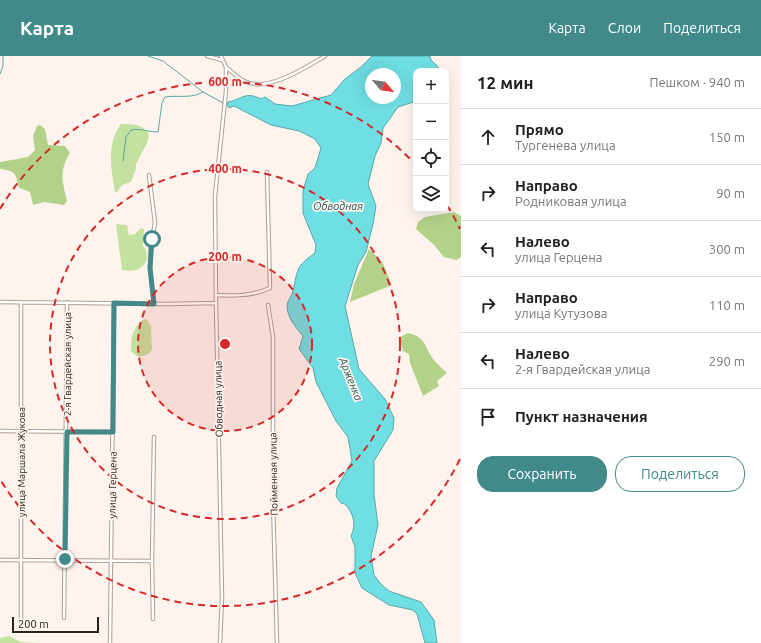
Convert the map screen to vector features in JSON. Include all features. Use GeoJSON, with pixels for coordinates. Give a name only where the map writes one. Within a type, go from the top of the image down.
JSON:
{"type":"FeatureCollection","features":[{"type":"Feature","properties":{"kind":"street"},"geometry":{"type":"LineString","coordinates":[[207,56],[222,60]]}},
{"type":"Feature","properties":{"kind":"street"},"geometry":{"type":"LineString","coordinates":[[221,56],[226,67],[243,81],[254,85],[267,84],[280,80],[325,56]]}},
{"type":"Feature","properties":{"kind":"street","name":"Обводная улица"},"geometry":{"type":"LineString","coordinates":[[220,643],[222,597],[215,196],[226,67]]}},
{"type":"Feature","properties":{"kind":"street"},"geometry":{"type":"LineString","coordinates":[[216,295],[232,296],[260,293],[270,288],[267,172]]}},
{"type":"Feature","properties":{"kind":"street"},"geometry":{"type":"LineString","coordinates":[[149,175],[155,223],[151,244],[150,268],[154,304]]}},
{"type":"Feature","properties":{"kind":"street"},"geometry":{"type":"LineString","coordinates":[[0,302],[154,304],[216,303]]}},
{"type":"Feature","properties":{"kind":"street","name":"улица Маршала Жукова"},"geometry":{"type":"LineString","coordinates":[[21,302],[21,622]]}},
{"type":"Feature","properties":{"kind":"street","name":"2-я Гвардейская улица"},"geometry":{"type":"LineString","coordinates":[[64,618],[67,432],[67,302]]}},
{"type":"Feature","properties":{"kind":"street","name":"улица Герцена"},"geometry":{"type":"LineString","coordinates":[[110,643],[114,303]]}},
{"type":"Feature","properties":{"kind":"street","name":"Пойменная улица"},"geometry":{"type":"LineString","coordinates":[[268,305],[273,337],[273,501],[277,643]]}},
{"type":"Feature","properties":{"kind":"street"},"geometry":{"type":"LineString","coordinates":[[0,431],[113,432]]}},
{"type":"Feature","properties":{"kind":"street"},"geometry":{"type":"LineString","coordinates":[[153,619],[152,561],[154,437]]}},
{"type":"Feature","properties":{"kind":"street"},"geometry":{"type":"LineString","coordinates":[[0,560],[65,559],[152,561]]}},
{"type":"Feature","properties":{"kind":"green space"},"geometry":{"type":"Polygon","coordinates":[[[121,124],[141,127],[147,131],[149,135],[147,143],[136,164],[136,169],[131,182],[122,185],[117,192],[115,192],[111,166],[111,148],[116,132],[121,124]]]}},
{"type":"Feature","properties":{"kind":"green space"},"geometry":{"type":"Polygon","coordinates":[[[40,125],[45,129],[48,145],[65,146],[70,153],[64,165],[62,176],[67,201],[64,205],[44,202],[33,205],[30,192],[19,188],[16,176],[12,172],[0,169],[0,162],[28,157],[35,150],[33,136],[37,126],[40,125]]]}},
{"type":"Feature","properties":{"kind":"green space"},"geometry":{"type":"Polygon","coordinates":[[[454,212],[461,216],[461,257],[457,260],[444,257],[434,245],[416,229],[418,222],[425,217],[454,212]]]}},
{"type":"Feature","properties":{"kind":"green space"},"geometry":{"type":"Polygon","coordinates":[[[116,224],[127,225],[129,235],[135,234],[141,228],[144,229],[143,246],[146,250],[147,260],[139,269],[133,271],[122,270],[116,224]]]}},
{"type":"Feature","properties":{"kind":"green space"},"geometry":{"type":"Polygon","coordinates":[[[369,249],[382,261],[392,285],[350,302],[354,284],[369,249]]]}},
{"type":"Feature","properties":{"kind":"green space"},"geometry":{"type":"Polygon","coordinates":[[[146,319],[151,326],[152,350],[147,355],[138,357],[131,351],[132,337],[138,324],[146,319]]]}},
{"type":"Feature","properties":{"kind":"green space"},"geometry":{"type":"Polygon","coordinates":[[[408,333],[418,337],[424,343],[433,359],[447,373],[437,381],[439,386],[423,396],[410,363],[409,354],[403,351],[400,337],[408,333]]]}},
{"type":"Feature","properties":{"kind":"green space"},"geometry":{"type":"Polygon","coordinates":[[[9,636],[21,642],[40,643],[0,643],[0,638],[9,636]]]}},
{"type":"Feature","properties":{"kind":"water","name":"Обводная"},"geometry":{"type":"Polygon","coordinates":[[[372,56],[430,56],[431,60],[439,68],[413,68],[413,102],[398,107],[383,128],[381,143],[375,156],[368,184],[376,206],[373,224],[366,252],[358,265],[345,306],[359,369],[385,399],[394,418],[393,430],[374,461],[374,494],[378,525],[371,556],[374,575],[389,591],[421,602],[434,620],[437,643],[425,643],[417,614],[413,610],[389,605],[362,588],[355,573],[355,547],[351,536],[354,523],[348,507],[341,503],[336,496],[337,488],[352,461],[348,437],[336,421],[316,382],[313,368],[299,349],[303,336],[292,322],[287,310],[287,304],[292,293],[298,269],[315,253],[316,245],[303,213],[303,191],[308,174],[315,168],[321,148],[315,139],[299,131],[271,125],[234,106],[229,108],[227,105],[228,102],[244,96],[251,96],[261,99],[265,97],[275,104],[292,106],[331,95],[345,79],[361,67],[372,56]]]}},
{"type":"Feature","properties":{"kind":"waterway"},"geometry":{"type":"LineString","coordinates":[[0,74],[3,66],[3,56]]}},
{"type":"Feature","properties":{"kind":"waterway"},"geometry":{"type":"LineString","coordinates":[[148,56],[163,61],[203,92],[225,104]]}},
{"type":"Feature","properties":{"kind":"waterway"},"geometry":{"type":"LineString","coordinates":[[123,161],[126,137],[131,130],[138,129],[158,132],[162,103],[165,97],[190,96],[203,92]]}},
{"type":"Feature","properties":{"kind":"route"},"geometry":{"type":"LineString","coordinates":[[65,559],[67,432],[113,432],[114,303],[154,304],[150,268],[152,239]]}},
{"type":"Feature","properties":{"kind":"water label","name":"Арженка"},"geometry":{"type":"Point","coordinates":[351,379]}}]}
